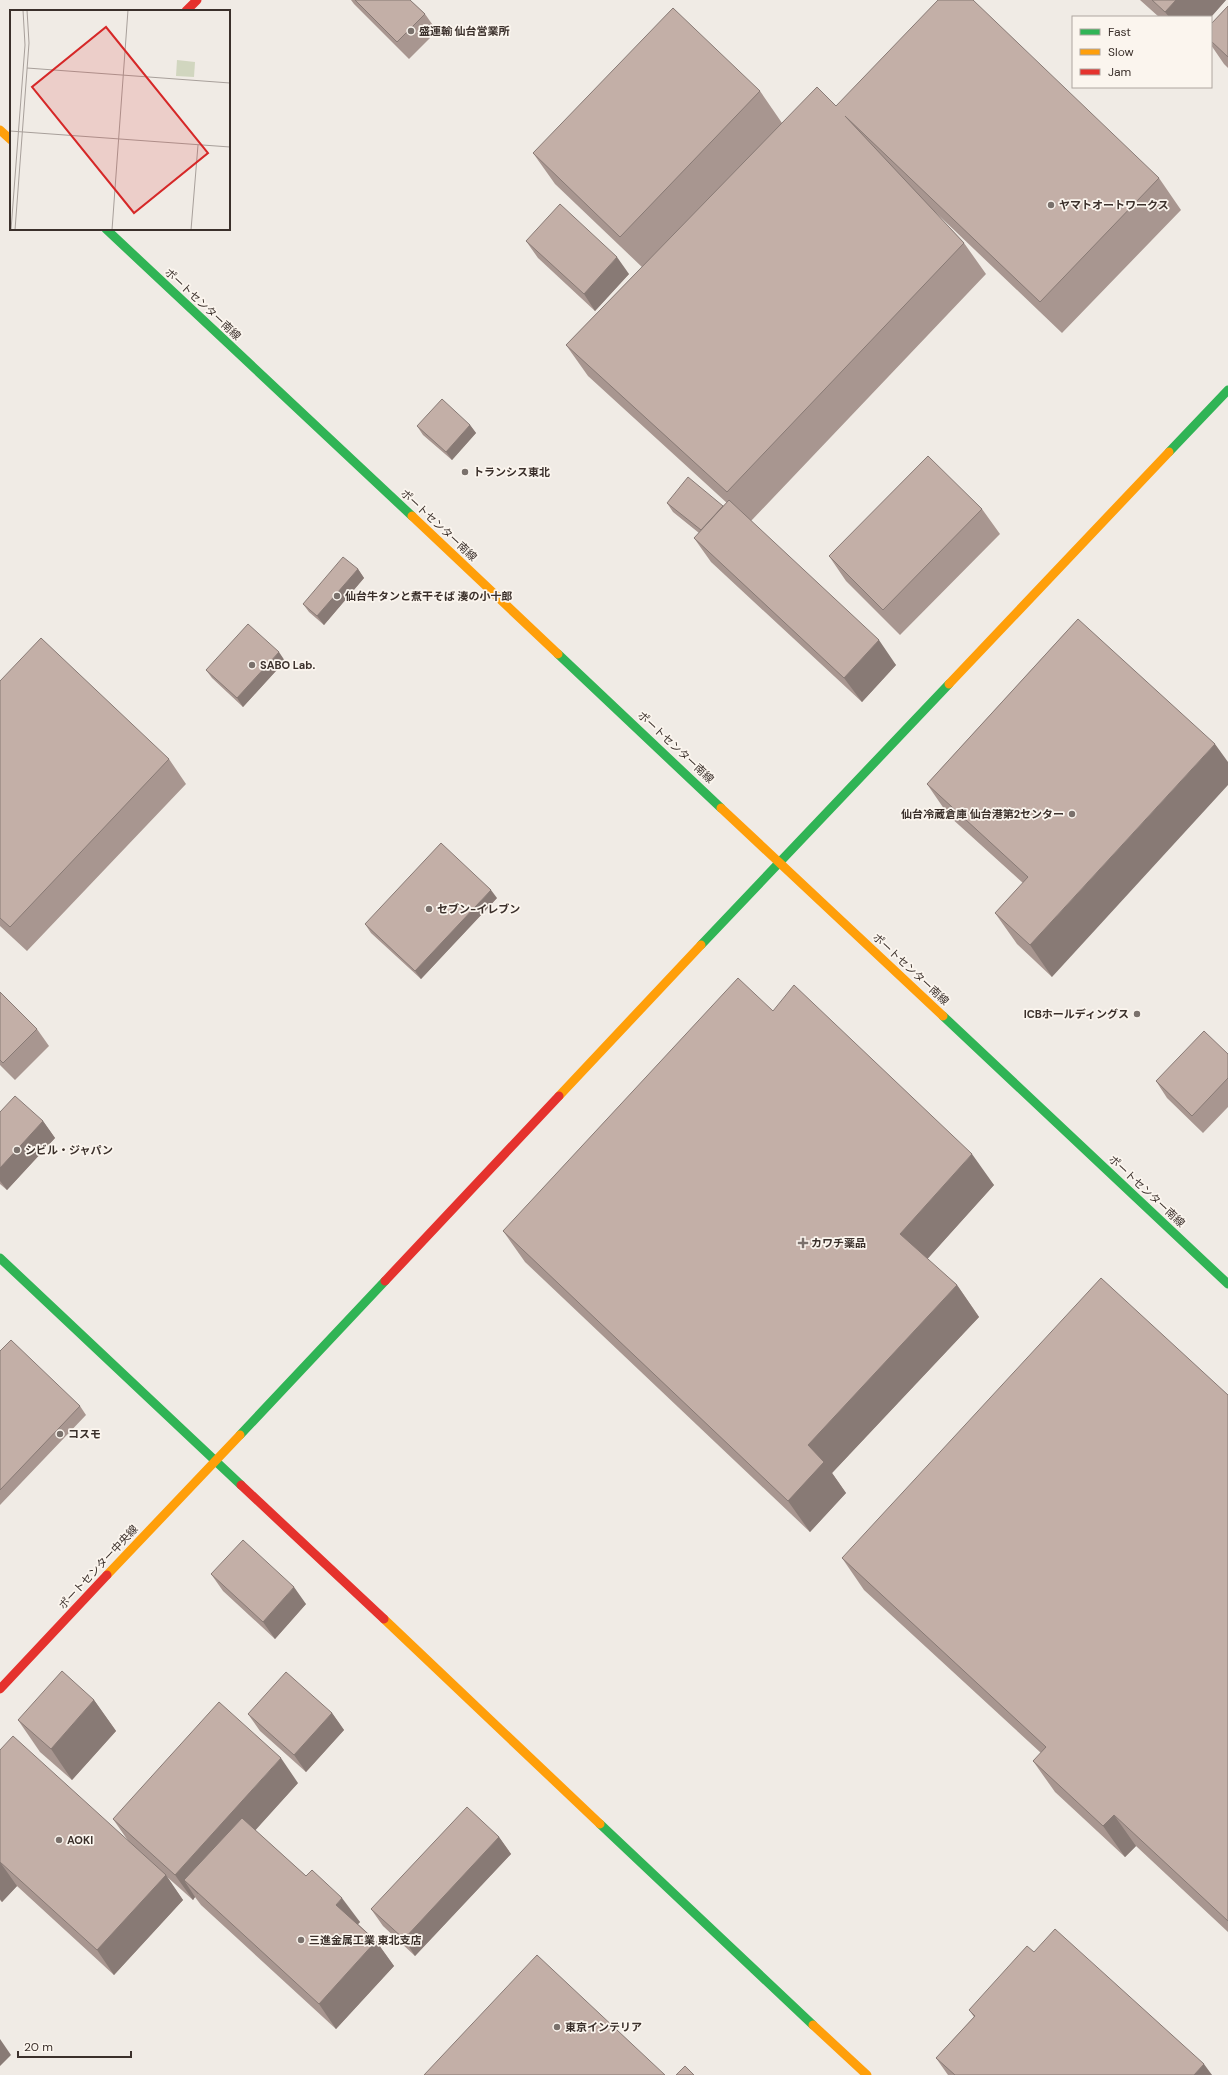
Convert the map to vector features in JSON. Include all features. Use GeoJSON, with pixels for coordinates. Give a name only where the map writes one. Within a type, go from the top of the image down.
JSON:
{"type":"FeatureCollection","features":[{"type":"Feature","properties":{"kind":"street"},"geometry":{"type":"LineString","coordinates":[[187,10],[197,0]]}},
{"type":"Feature","properties":{"kind":"street"},"geometry":{"type":"LineString","coordinates":[[0,130],[10,139]]}},
{"type":"Feature","properties":{"kind":"street","name":"ポートセンター南線"},"geometry":{"type":"LineString","coordinates":[[107,230],[1228,1284]]}},
{"type":"Feature","properties":{"kind":"street","name":"ポートセンター中央線"},"geometry":{"type":"LineString","coordinates":[[0,1689],[780,862],[1228,390]]}},
{"type":"Feature","properties":{"kind":"street"},"geometry":{"type":"LineString","coordinates":[[0,1258],[214,1462],[867,2075]]}},
{"type":"Feature","properties":{"kind":"building"},"geometry":{"type":"Polygon","coordinates":[[[355,0],[410,0],[425,14],[397,42],[355,0]]]}},
{"type":"Feature","properties":{"kind":"building"},"geometry":{"type":"Polygon","coordinates":[[[938,0],[973,0],[1159,178],[1040,302],[845,116],[964,243],[727,492],[566,345],[817,87],[836,106],[938,0]]]}},
{"type":"Feature","properties":{"kind":"building"},"geometry":{"type":"Polygon","coordinates":[[[1152,0],[1176,0],[1165,12],[1152,0]]]}},
{"type":"Feature","properties":{"kind":"building"},"geometry":{"type":"Polygon","coordinates":[[[1228,6],[1228,57],[1212,42],[1212,23],[1228,6]]]}},
{"type":"Feature","properties":{"kind":"building"},"geometry":{"type":"Polygon","coordinates":[[[673,8],[760,91],[620,237],[533,153],[673,8]]]}},
{"type":"Feature","properties":{"kind":"building"},"geometry":{"type":"Polygon","coordinates":[[[560,204],[617,257],[584,294],[526,241],[560,204]]]}},
{"type":"Feature","properties":{"kind":"building"},"geometry":{"type":"Polygon","coordinates":[[[442,399],[470,425],[446,452],[417,426],[442,399]]]}},
{"type":"Feature","properties":{"kind":"building"},"geometry":{"type":"Polygon","coordinates":[[[928,456],[982,509],[883,610],[829,556],[928,456]]]}},
{"type":"Feature","properties":{"kind":"building"},"geometry":{"type":"Polygon","coordinates":[[[688,477],[723,506],[701,530],[667,503],[688,477]]]}},
{"type":"Feature","properties":{"kind":"building"},"geometry":{"type":"Polygon","coordinates":[[[729,500],[879,640],[844,678],[694,538],[729,500]]]}},
{"type":"Feature","properties":{"kind":"building"},"geometry":{"type":"Polygon","coordinates":[[[343,557],[358,569],[317,616],[303,604],[343,557]]]}},
{"type":"Feature","properties":{"kind":"building"},"geometry":{"type":"Polygon","coordinates":[[[1078,619],[1215,744],[1030,945],[995,913],[1028,877],[927,784],[1078,619]]]}},
{"type":"Feature","properties":{"kind":"building"},"geometry":{"type":"Polygon","coordinates":[[[248,624],[279,652],[237,698],[206,670],[248,624]]]}},
{"type":"Feature","properties":{"kind":"building"},"geometry":{"type":"Polygon","coordinates":[[[41,638],[169,759],[10,927],[0,918],[0,681],[41,638]]]}},
{"type":"Feature","properties":{"kind":"building"},"geometry":{"type":"Polygon","coordinates":[[[441,843],[491,890],[415,971],[365,924],[441,843]]]}},
{"type":"Feature","properties":{"kind":"building"},"geometry":{"type":"Polygon","coordinates":[[[738,978],[773,1011],[794,985],[972,1154],[900,1234],[957,1285],[808,1445],[824,1462],[788,1501],[503,1231],[738,978]]]}},
{"type":"Feature","properties":{"kind":"building"},"geometry":{"type":"Polygon","coordinates":[[[0,992],[37,1029],[3,1063],[0,1060],[0,992]]]}},
{"type":"Feature","properties":{"kind":"building"},"geometry":{"type":"Polygon","coordinates":[[[1204,1031],[1228,1054],[1228,1078],[1192,1116],[1156,1081],[1204,1031]]]}},
{"type":"Feature","properties":{"kind":"building"},"geometry":{"type":"Polygon","coordinates":[[[15,1096],[43,1121],[0,1168],[0,1112],[15,1096]]]}},
{"type":"Feature","properties":{"kind":"building"},"geometry":{"type":"Polygon","coordinates":[[[1101,1278],[1228,1395],[1228,1921],[1114,1815],[1103,1826],[1033,1761],[1046,1747],[842,1558],[1101,1278]]]}},
{"type":"Feature","properties":{"kind":"building"},"geometry":{"type":"Polygon","coordinates":[[[11,1340],[80,1406],[0,1490],[0,1351],[11,1340]]]}},
{"type":"Feature","properties":{"kind":"building"},"geometry":{"type":"Polygon","coordinates":[[[243,1540],[294,1587],[263,1622],[211,1574],[243,1540]]]}},
{"type":"Feature","properties":{"kind":"building"},"geometry":{"type":"Polygon","coordinates":[[[62,1671],[94,1700],[51,1749],[18,1720],[62,1671]]]}},
{"type":"Feature","properties":{"kind":"building"},"geometry":{"type":"Polygon","coordinates":[[[286,1672],[332,1713],[294,1755],[248,1714],[286,1672]]]}},
{"type":"Feature","properties":{"kind":"building"},"geometry":{"type":"Polygon","coordinates":[[[219,1702],[281,1758],[175,1875],[113,1819],[219,1702]]]}},
{"type":"Feature","properties":{"kind":"building","name":"AOKI"},"geometry":{"type":"Polygon","coordinates":[[[13,1736],[166,1875],[97,1950],[0,1862],[0,1750],[13,1736]]]}},
{"type":"Feature","properties":{"kind":"building"},"geometry":{"type":"Polygon","coordinates":[[[467,1807],[499,1837],[404,1939],[371,1909],[467,1807]]]}},
{"type":"Feature","properties":{"kind":"building"},"geometry":{"type":"Polygon","coordinates":[[[242,1818],[306,1876],[312,1870],[342,1898],[336,1905],[376,1941],[319,2004],[184,1880],[242,1818]]]}},
{"type":"Feature","properties":{"kind":"building"},"geometry":{"type":"Polygon","coordinates":[[[1055,1929],[1204,2064],[1194,2075],[955,2075],[936,2058],[975,2016],[969,2010],[1027,1946],[1034,1952],[1055,1929]]]}},
{"type":"Feature","properties":{"kind":"building","name":"東京インテリア"},"geometry":{"type":"Polygon","coordinates":[[[537,1955],[665,2075],[424,2075],[537,1955]]]}},
{"type":"Feature","properties":{"kind":"building"},"geometry":{"type":"Polygon","coordinates":[[[685,2066],[694,2075],[676,2075],[685,2066]]]}},
{"type":"Feature","properties":{"kind":"traffic: fast"},"geometry":{"type":"LineString","coordinates":[[107,230],[412,516]]}},
{"type":"Feature","properties":{"kind":"traffic: fast"},"geometry":{"type":"LineString","coordinates":[[1169,452],[1228,390]]}},
{"type":"Feature","properties":{"kind":"traffic: fast"},"geometry":{"type":"LineString","coordinates":[[558,654],[721,808]]}},
{"type":"Feature","properties":{"kind":"traffic: fast"},"geometry":{"type":"LineString","coordinates":[[701,945],[949,684]]}},
{"type":"Feature","properties":{"kind":"traffic: fast"},"geometry":{"type":"LineString","coordinates":[[943,1016],[1228,1284]]}},
{"type":"Feature","properties":{"kind":"traffic: fast"},"geometry":{"type":"LineString","coordinates":[[0,1258],[241,1485]]}},
{"type":"Feature","properties":{"kind":"traffic: fast"},"geometry":{"type":"LineString","coordinates":[[240,1435],[385,1281]]}},
{"type":"Feature","properties":{"kind":"traffic: fast"},"geometry":{"type":"LineString","coordinates":[[600,1824],[813,2025]]}},
{"type":"Feature","properties":{"kind":"traffic: slow"},"geometry":{"type":"LineString","coordinates":[[0,130],[10,139]]}},
{"type":"Feature","properties":{"kind":"traffic: slow"},"geometry":{"type":"LineString","coordinates":[[949,684],[1169,452]]}},
{"type":"Feature","properties":{"kind":"traffic: slow"},"geometry":{"type":"LineString","coordinates":[[412,516],[558,654]]}},
{"type":"Feature","properties":{"kind":"traffic: slow"},"geometry":{"type":"LineString","coordinates":[[721,808],[943,1016]]}},
{"type":"Feature","properties":{"kind":"traffic: slow"},"geometry":{"type":"LineString","coordinates":[[559,1096],[701,945]]}},
{"type":"Feature","properties":{"kind":"traffic: slow"},"geometry":{"type":"LineString","coordinates":[[107,1575],[240,1435]]}},
{"type":"Feature","properties":{"kind":"traffic: slow"},"geometry":{"type":"LineString","coordinates":[[384,1619],[600,1824]]}},
{"type":"Feature","properties":{"kind":"traffic: slow"},"geometry":{"type":"LineString","coordinates":[[813,2025],[867,2075]]}},
{"type":"Feature","properties":{"kind":"traffic: jam"},"geometry":{"type":"LineString","coordinates":[[187,10],[197,0]]}},
{"type":"Feature","properties":{"kind":"traffic: jam"},"geometry":{"type":"LineString","coordinates":[[385,1281],[559,1096]]}},
{"type":"Feature","properties":{"kind":"traffic: jam"},"geometry":{"type":"LineString","coordinates":[[241,1485],[384,1619]]}},
{"type":"Feature","properties":{"kind":"traffic: jam"},"geometry":{"type":"LineString","coordinates":[[0,1689],[107,1575]]}},
{"type":"Feature","properties":{"kind":"place","name":"盛運輸 仙台営業所"},"geometry":{"type":"Point","coordinates":[411,31]}},
{"type":"Feature","properties":{"kind":"place","name":"ヤマトオートワークス"},"geometry":{"type":"Point","coordinates":[1051,205]}},
{"type":"Feature","properties":{"kind":"place","name":"トランシス東北"},"geometry":{"type":"Point","coordinates":[465,472]}},
{"type":"Feature","properties":{"kind":"place","name":"仙台牛タンと煮干そば 湊の小十郎"},"geometry":{"type":"Point","coordinates":[337,596]}},
{"type":"Feature","properties":{"kind":"place","name":"SABO Lab."},"geometry":{"type":"Point","coordinates":[252,665]}},
{"type":"Feature","properties":{"kind":"place","name":"仙台冷蔵倉庫 仙台港第2センター"},"geometry":{"type":"Point","coordinates":[1072,814]}},
{"type":"Feature","properties":{"kind":"place","name":"セブン-イレブン"},"geometry":{"type":"Point","coordinates":[429,909]}},
{"type":"Feature","properties":{"kind":"place","name":"ICBホールディングス"},"geometry":{"type":"Point","coordinates":[1137,1014]}},
{"type":"Feature","properties":{"kind":"place","name":"シビル・ジャパン"},"geometry":{"type":"Point","coordinates":[17,1150]}},
{"type":"Feature","properties":{"kind":"place","name":"カワチ薬品"},"geometry":{"type":"Point","coordinates":[803,1243]}},
{"type":"Feature","properties":{"kind":"place","name":"コスモ"},"geometry":{"type":"Point","coordinates":[60,1434]}},
{"type":"Feature","properties":{"kind":"place","name":"AOKI"},"geometry":{"type":"Point","coordinates":[59,1840]}},
{"type":"Feature","properties":{"kind":"place","name":"三進金属工業 東北支店"},"geometry":{"type":"Point","coordinates":[301,1940]}},
{"type":"Feature","properties":{"kind":"place","name":"東京インテリア"},"geometry":{"type":"Point","coordinates":[557,2027]}}]}
